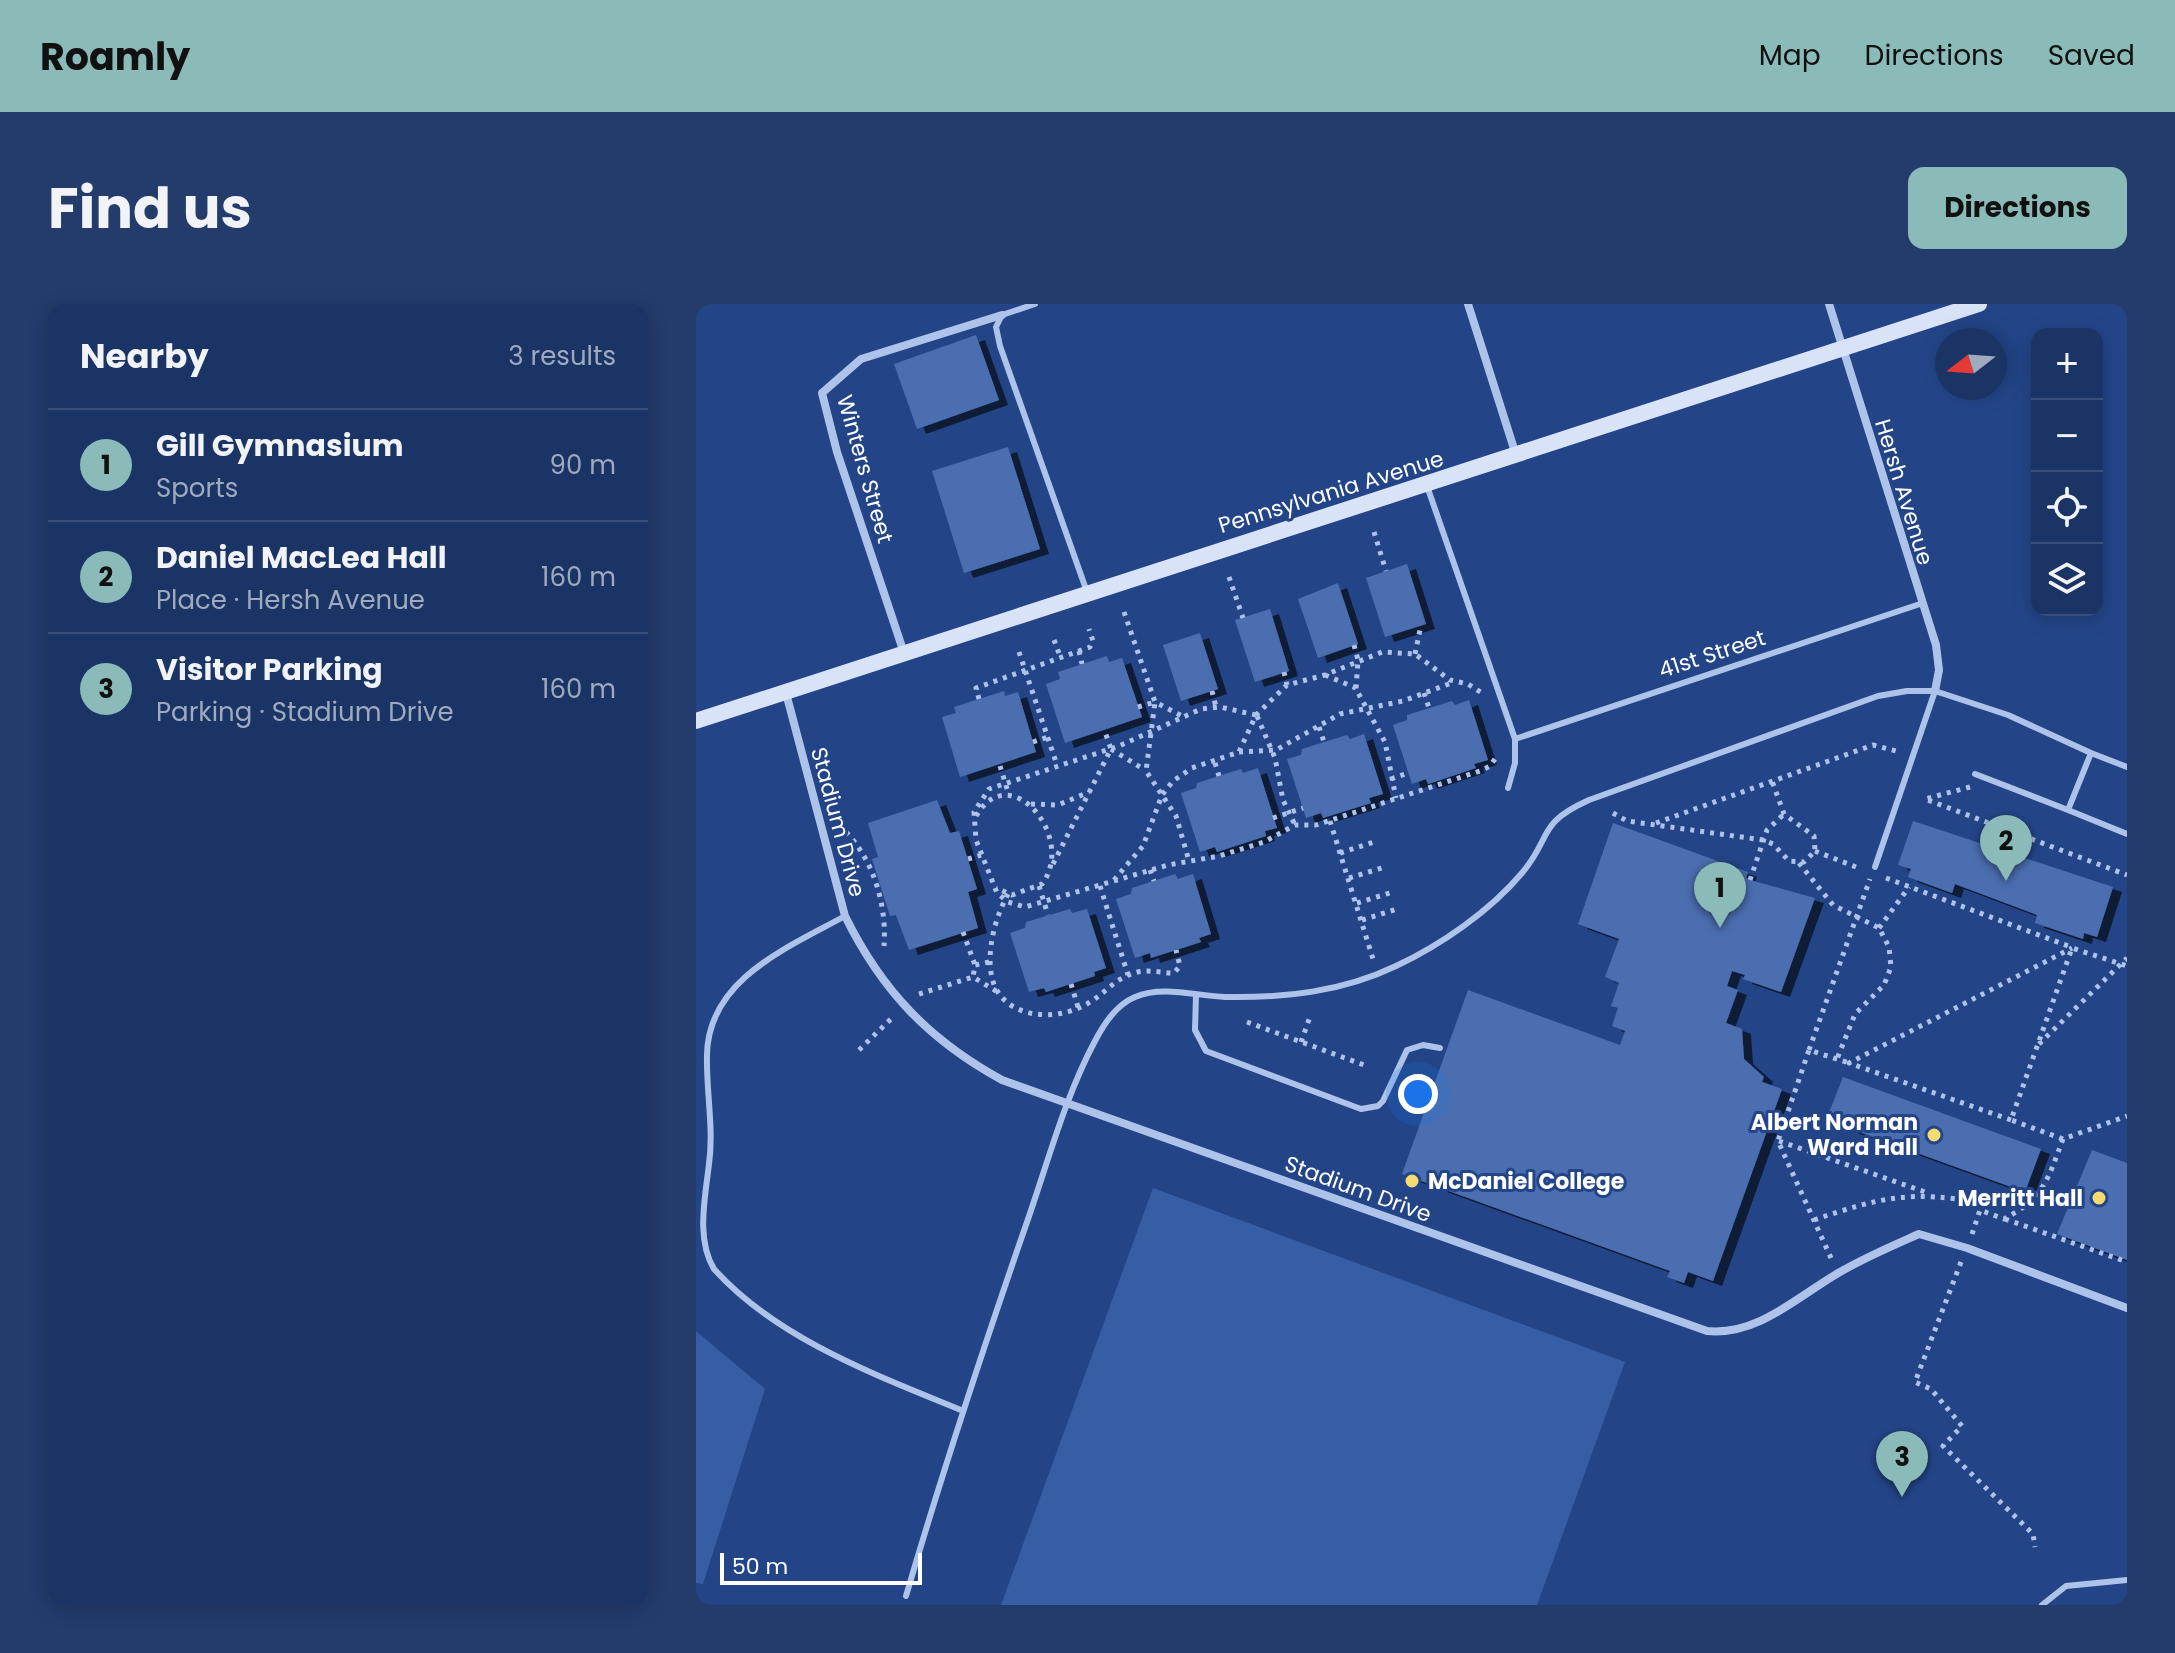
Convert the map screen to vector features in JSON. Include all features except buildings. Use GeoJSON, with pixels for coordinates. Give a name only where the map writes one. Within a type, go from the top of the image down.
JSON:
{"type":"FeatureCollection","features":[{"type":"Feature","properties":{"kind":"main road","name":"Pennsylvania Avenue"},"geometry":{"type":"LineString","coordinates":[[696,721],[1088,595],[1245,540],[1427,486],[1979,304]]}},
{"type":"Feature","properties":{"kind":"street"},"geometry":{"type":"LineString","coordinates":[[1468,304],[1516,456]]}},
{"type":"Feature","properties":{"kind":"street","name":"Hersh Avenue"},"geometry":{"type":"LineString","coordinates":[[1829,304],[1920,604],[1939,656],[1935,691]]}},
{"type":"Feature","properties":{"kind":"street","name":"Winters Street"},"geometry":{"type":"LineString","coordinates":[[905,654],[837,452],[822,393],[861,359],[1002,315]]}},
{"type":"Feature","properties":{"kind":"street","name":"Stadium Drive"},"geometry":{"type":"LineString","coordinates":[[786,693],[845,916],[872,965],[929,1033],[960,1057],[1002,1080],[1707,1331],[1726,1333],[1746,1328],[1838,1273],[1919,1234],[1967,1248],[2127,1308]]}},
{"type":"Feature","properties":{"kind":"lane","name":"Winters Street"},"geometry":{"type":"LineString","coordinates":[[1002,315],[1035,304]]}},
{"type":"Feature","properties":{"kind":"lane"},"geometry":{"type":"LineString","coordinates":[[1002,315],[996,327],[1000,346],[1088,595]]}},
{"type":"Feature","properties":{"kind":"lane"},"geometry":{"type":"LineString","coordinates":[[1427,486],[1515,739],[1515,763],[1508,788]]}},
{"type":"Feature","properties":{"kind":"lane","name":"41st Street"},"geometry":{"type":"LineString","coordinates":[[1515,739],[1920,604]]}},
{"type":"Feature","properties":{"kind":"lane"},"geometry":{"type":"LineString","coordinates":[[1874,870],[1935,691]]}},
{"type":"Feature","properties":{"kind":"lane"},"geometry":{"type":"LineString","coordinates":[[906,1596],[961,1410],[1068,1106],[1093,1044],[1110,1018],[1126,1002],[1152,992],[1196,995],[1304,994],[1378,974],[1429,948],[1476,915],[1523,872],[1549,826],[1574,807],[1878,696],[1935,691],[2008,715],[2127,767]]}},
{"type":"Feature","properties":{"kind":"lane"},"geometry":{"type":"LineString","coordinates":[[2068,810],[2091,753]]}},
{"type":"Feature","properties":{"kind":"lane"},"geometry":{"type":"LineString","coordinates":[[1975,774],[2127,834]]}},
{"type":"Feature","properties":{"kind":"lane"},"geometry":{"type":"LineString","coordinates":[[845,916],[743,977],[719,1008],[709,1031],[711,1144],[698,1227],[701,1248],[712,1268],[744,1297],[802,1337],[882,1378],[961,1410]]}},
{"type":"Feature","properties":{"kind":"lane"},"geometry":{"type":"LineString","coordinates":[[1196,995],[1195,1030],[1206,1051],[1361,1109],[1370,1109],[1383,1101],[1407,1050],[1423,1045],[1440,1048]]}},
{"type":"Feature","properties":{"kind":"lane"},"geometry":{"type":"LineString","coordinates":[[2042,1605],[2066,1586],[2127,1580]]}},
{"type":"Feature","properties":{"kind":"path"},"geometry":{"type":"LineString","coordinates":[[1374,532],[1386,571]]}},
{"type":"Feature","properties":{"kind":"path"},"geometry":{"type":"LineString","coordinates":[[1229,577],[1243,618]]}},
{"type":"Feature","properties":{"kind":"path"},"geometry":{"type":"LineString","coordinates":[[1124,612],[1155,702],[1146,771]]}},
{"type":"Feature","properties":{"kind":"path"},"geometry":{"type":"LineString","coordinates":[[1415,654],[1421,625]]}},
{"type":"Feature","properties":{"kind":"path"},"geometry":{"type":"LineString","coordinates":[[979,699],[976,688],[1093,644],[1089,629]]}},
{"type":"Feature","properties":{"kind":"path"},"geometry":{"type":"LineString","coordinates":[[1054,640],[1060,656]]}},
{"type":"Feature","properties":{"kind":"path"},"geometry":{"type":"LineString","coordinates":[[1354,645],[1358,660],[1356,689]]}},
{"type":"Feature","properties":{"kind":"path"},"geometry":{"type":"LineString","coordinates":[[1239,752],[1256,715],[1287,685],[1325,675],[1358,660],[1392,650],[1415,654],[1455,682],[1475,687],[1487,701]]}},
{"type":"Feature","properties":{"kind":"path"},"geometry":{"type":"LineString","coordinates":[[1079,651],[1082,664]]}},
{"type":"Feature","properties":{"kind":"path"},"geometry":{"type":"LineString","coordinates":[[1019,652],[1057,765]]}},
{"type":"Feature","properties":{"kind":"path"},"geometry":{"type":"LineString","coordinates":[[1284,672],[1287,685]]}},
{"type":"Feature","properties":{"kind":"path"},"geometry":{"type":"LineString","coordinates":[[1325,675],[1356,689],[1369,707],[1385,742],[1396,799]]}},
{"type":"Feature","properties":{"kind":"path"},"geometry":{"type":"LineString","coordinates":[[1114,880],[1143,846],[1162,795],[1181,774],[1239,752],[1272,751],[1340,714],[1455,682]]}},
{"type":"Feature","properties":{"kind":"path"},"geometry":{"type":"LineString","coordinates":[[1212,691],[1216,707]]}},
{"type":"Feature","properties":{"kind":"path"},"geometry":{"type":"LineString","coordinates":[[1424,693],[1429,708]]}},
{"type":"Feature","properties":{"kind":"path"},"geometry":{"type":"LineString","coordinates":[[1138,707],[1155,702],[1182,716]]}},
{"type":"Feature","properties":{"kind":"path"},"geometry":{"type":"LineString","coordinates":[[1256,715],[1216,707],[1182,716],[1111,749],[1005,782],[982,795],[974,820],[981,855],[992,884],[1006,897],[1025,907],[1045,903],[1114,880],[1264,842],[1295,825],[1330,821],[1346,812],[1396,799],[1490,766],[1499,744]]}},
{"type":"Feature","properties":{"kind":"path"},"geometry":{"type":"LineString","coordinates":[[1256,715],[1272,751],[1295,825]]}},
{"type":"Feature","properties":{"kind":"path"},"geometry":{"type":"LineString","coordinates":[[1319,727],[1324,742]]}},
{"type":"Feature","properties":{"kind":"path"},"geometry":{"type":"LineString","coordinates":[[1105,732],[1111,749],[1146,771],[1176,816],[1189,861]]}},
{"type":"Feature","properties":{"kind":"path"},"geometry":{"type":"LineString","coordinates":[[1033,742],[1048,737]]}},
{"type":"Feature","properties":{"kind":"path"},"geometry":{"type":"LineString","coordinates":[[1652,825],[1873,745],[1901,752]]}},
{"type":"Feature","properties":{"kind":"path"},"geometry":{"type":"LineString","coordinates":[[1006,897],[1039,886],[1050,871],[1111,749]]}},
{"type":"Feature","properties":{"kind":"path"},"geometry":{"type":"LineString","coordinates":[[1215,763],[1219,776]]}},
{"type":"Feature","properties":{"kind":"path"},"geometry":{"type":"LineString","coordinates":[[1000,766],[1009,795]]}},
{"type":"Feature","properties":{"kind":"path"},"geometry":{"type":"LineString","coordinates":[[1391,779],[1408,773]]}},
{"type":"Feature","properties":{"kind":"path"},"geometry":{"type":"LineString","coordinates":[[1772,781],[1784,814],[1814,836],[1815,851]]}},
{"type":"Feature","properties":{"kind":"path"},"geometry":{"type":"LineString","coordinates":[[1925,799],[1969,789]]}},
{"type":"Feature","properties":{"kind":"path"},"geometry":{"type":"LineString","coordinates":[[974,820],[987,803],[1009,795],[1030,804],[1058,805],[1090,791]]}},
{"type":"Feature","properties":{"kind":"path"},"geometry":{"type":"LineString","coordinates":[[1917,796],[2127,875]]}},
{"type":"Feature","properties":{"kind":"path"},"geometry":{"type":"LineString","coordinates":[[1030,804],[1047,832],[1052,854],[1050,871]]}},
{"type":"Feature","properties":{"kind":"path"},"geometry":{"type":"LineString","coordinates":[[1273,818],[1303,808]]}},
{"type":"Feature","properties":{"kind":"path"},"geometry":{"type":"LineString","coordinates":[[1613,813],[1621,820],[1773,844],[1786,859],[1799,863],[1833,905],[1879,928],[1891,957],[1888,977],[1880,992],[1855,1014],[1837,1059]]}},
{"type":"Feature","properties":{"kind":"path"},"geometry":{"type":"LineString","coordinates":[[1750,880],[1771,823],[1784,814]]}},
{"type":"Feature","properties":{"kind":"path"},"geometry":{"type":"LineString","coordinates":[[1330,821],[1374,960]]}},
{"type":"Feature","properties":{"kind":"path"},"geometry":{"type":"LineString","coordinates":[[846,832],[862,853],[879,887],[885,924],[884,946]]}},
{"type":"Feature","properties":{"kind":"path"},"geometry":{"type":"LineString","coordinates":[[1340,853],[1377,841]]}},
{"type":"Feature","properties":{"kind":"path"},"geometry":{"type":"LineString","coordinates":[[1815,851],[1874,870],[1909,887],[2124,965]]}},
{"type":"Feature","properties":{"kind":"path"},"geometry":{"type":"LineString","coordinates":[[1799,863],[1815,851]]}},
{"type":"Feature","properties":{"kind":"path"},"geometry":{"type":"LineString","coordinates":[[968,859],[981,855]]}},
{"type":"Feature","properties":{"kind":"path"},"geometry":{"type":"LineString","coordinates":[[1349,878],[1385,867]]}},
{"type":"Feature","properties":{"kind":"path"},"geometry":{"type":"LineString","coordinates":[[1150,870],[1154,881]]}},
{"type":"Feature","properties":{"kind":"path"},"geometry":{"type":"LineString","coordinates":[[1838,1273],[1778,1141],[1874,870]]}},
{"type":"Feature","properties":{"kind":"path"},"geometry":{"type":"LineString","coordinates":[[1039,886],[1048,915]]}},
{"type":"Feature","properties":{"kind":"path"},"geometry":{"type":"LineString","coordinates":[[1100,886],[1128,975]]}},
{"type":"Feature","properties":{"kind":"path"},"geometry":{"type":"LineString","coordinates":[[1879,928],[1909,887]]}},
{"type":"Feature","properties":{"kind":"path"},"geometry":{"type":"LineString","coordinates":[[1357,903],[1393,892]]}},
{"type":"Feature","properties":{"kind":"path"},"geometry":{"type":"LineString","coordinates":[[997,992],[989,962],[1006,897]]}},
{"type":"Feature","properties":{"kind":"path"},"geometry":{"type":"LineString","coordinates":[[1362,920],[1397,909]]}},
{"type":"Feature","properties":{"kind":"path"},"geometry":{"type":"LineString","coordinates":[[963,932],[975,965],[973,977]]}},
{"type":"Feature","properties":{"kind":"path"},"geometry":{"type":"LineString","coordinates":[[2011,1120],[2072,948]]}},
{"type":"Feature","properties":{"kind":"path"},"geometry":{"type":"LineString","coordinates":[[1849,1063],[2072,948]]}},
{"type":"Feature","properties":{"kind":"path"},"geometry":{"type":"LineString","coordinates":[[919,994],[973,977],[997,992],[1011,1006],[1035,1015],[1078,1007],[1128,975],[1142,971],[1176,972],[1180,966],[1176,950]]}},
{"type":"Feature","properties":{"kind":"path"},"geometry":{"type":"LineString","coordinates":[[2038,1045],[2124,965],[2127,958]]}},
{"type":"Feature","properties":{"kind":"path"},"geometry":{"type":"LineString","coordinates":[[975,965],[989,962]]}},
{"type":"Feature","properties":{"kind":"path"},"geometry":{"type":"LineString","coordinates":[[1071,984],[1078,1007]]}},
{"type":"Feature","properties":{"kind":"path"},"geometry":{"type":"LineString","coordinates":[[1301,1042],[1311,1014]]}},
{"type":"Feature","properties":{"kind":"path"},"geometry":{"type":"LineString","coordinates":[[859,1050],[894,1017]]}},
{"type":"Feature","properties":{"kind":"path"},"geometry":{"type":"LineString","coordinates":[[1247,1022],[1364,1065]]}},
{"type":"Feature","properties":{"kind":"path"},"geometry":{"type":"LineString","coordinates":[[1809,1050],[2063,1139],[2127,1116]]}},
{"type":"Feature","properties":{"kind":"path"},"geometry":{"type":"LineString","coordinates":[[2004,1219],[2030,1205],[2043,1189],[2063,1139]]}},
{"type":"Feature","properties":{"kind":"path"},"geometry":{"type":"LineString","coordinates":[[1778,1141],[1933,1194],[1981,1203],[1967,1248],[1915,1382],[1931,1389],[1962,1426],[1943,1446],[2033,1534],[2035,1547]]}},
{"type":"Feature","properties":{"kind":"path"},"geometry":{"type":"LineString","coordinates":[[1814,1220],[1884,1198],[1933,1194]]}},
{"type":"Feature","properties":{"kind":"path"},"geometry":{"type":"LineString","coordinates":[[1980,1210],[2127,1262]]}},
{"type":"Feature","properties":{"kind":"shaded area"},"geometry":{"type":"Polygon","coordinates":[[[1153,1188],[1625,1362],[1537,1605],[1001,1605],[1153,1188]]]}},
{"type":"Feature","properties":{"kind":"shaded area"},"geometry":{"type":"Polygon","coordinates":[[[696,1331],[765,1389],[703,1584],[696,1583],[696,1331]]]}},
{"type":"Feature","properties":{"kind":"place","name":"Daniel MacLea Hall"},"geometry":{"type":"Point","coordinates":[2006,881]}},
{"type":"Feature","properties":{"kind":"place","name":"Gill Gymnasium"},"geometry":{"type":"Point","coordinates":[1720,928]}},
{"type":"Feature","properties":{"kind":"place","name":"Albert Norman Ward Hall"},"geometry":{"type":"Point","coordinates":[1934,1135]}},
{"type":"Feature","properties":{"kind":"place","name":"McDaniel College"},"geometry":{"type":"Point","coordinates":[1412,1181]}},
{"type":"Feature","properties":{"kind":"place","name":"Merritt Hall"},"geometry":{"type":"Point","coordinates":[2099,1198]}},
{"type":"Feature","properties":{"kind":"place","name":"Visitor Parking"},"geometry":{"type":"Point","coordinates":[1902,1497]}}]}
